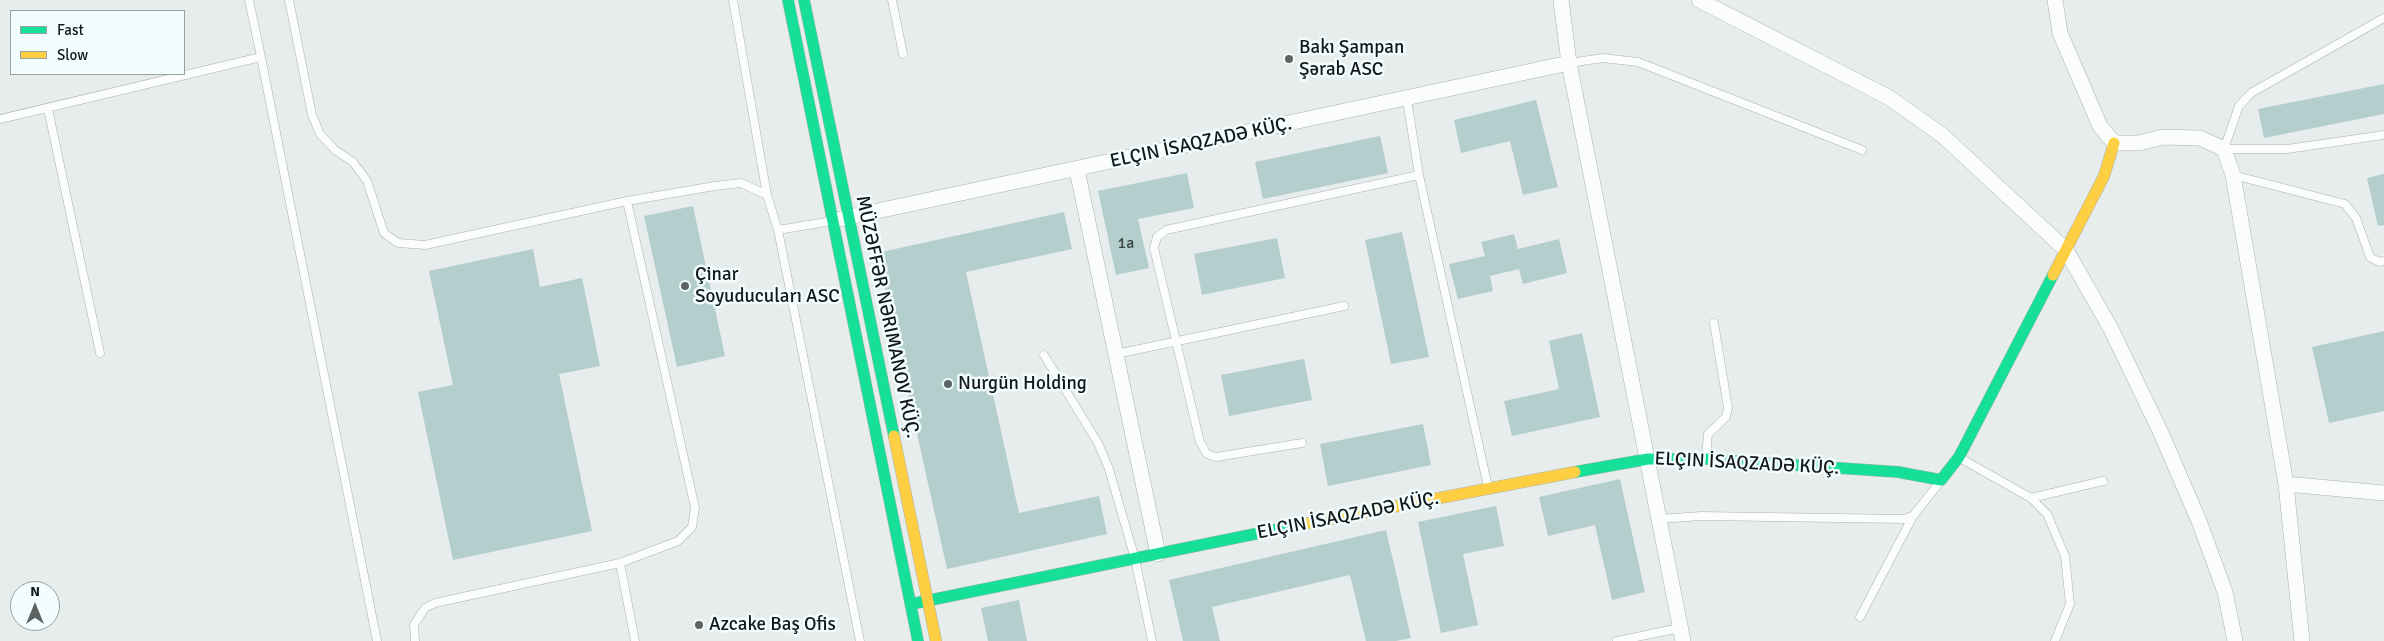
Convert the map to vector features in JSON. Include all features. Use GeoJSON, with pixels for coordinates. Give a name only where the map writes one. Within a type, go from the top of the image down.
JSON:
{"type":"FeatureCollection","features":[{"type":"Feature","properties":{"kind":"street"},"geometry":{"type":"LineString","coordinates":[[788,0],[918,641]]}},
{"type":"Feature","properties":{"kind":"street","name":"MÜZƏFFƏR NƏRIMANOV KÜÇ."},"geometry":{"type":"LineString","coordinates":[[804,0],[936,641]]}},
{"type":"Feature","properties":{"kind":"street"},"geometry":{"type":"LineString","coordinates":[[1561,0],[1570,63],[1681,635]]}},
{"type":"Feature","properties":{"kind":"street"},"geometry":{"type":"LineString","coordinates":[[1700,0],[1888,97],[1942,135],[2066,250],[2111,329],[2161,434],[2199,521],[2225,592],[2235,641]]}},
{"type":"Feature","properties":{"kind":"street"},"geometry":{"type":"LineString","coordinates":[[2055,0],[2060,34],[2100,126],[2114,143],[2139,144],[2163,137],[2200,138],[2224,149],[2233,175],[2286,484],[2302,641]]}},
{"type":"Feature","properties":{"kind":"street","name":"ELÇIN İSAQZADƏ KÜÇ."},"geometry":{"type":"LineString","coordinates":[[832,221],[1407,100],[1570,63]]}},
{"type":"Feature","properties":{"kind":"street"},"geometry":{"type":"LineString","coordinates":[[1941,480],[1959,457],[2104,176],[2114,143]]}},
{"type":"Feature","properties":{"kind":"street"},"geometry":{"type":"LineString","coordinates":[[1076,170],[1158,554]]}},
{"type":"Feature","properties":{"kind":"street","name":"ELÇIN İSAQZADƏ KÜÇ."},"geometry":{"type":"LineString","coordinates":[[910,604],[1488,487],[1648,459],[1706,459],[1898,472],[1941,480]]}},
{"type":"Feature","properties":{"kind":"street"},"geometry":{"type":"LineString","coordinates":[[2286,484],[2384,493]]}},
{"type":"Feature","properties":{"kind":"lane"},"geometry":{"type":"LineString","coordinates":[[249,0],[377,641]]}},
{"type":"Feature","properties":{"kind":"lane"},"geometry":{"type":"LineString","coordinates":[[289,0],[312,115],[320,134],[335,150],[353,162],[366,181],[384,233],[398,243],[425,245],[627,201],[741,183],[767,195]]}},
{"type":"Feature","properties":{"kind":"lane"},"geometry":{"type":"LineString","coordinates":[[733,0],[767,195],[778,230],[860,641]]}},
{"type":"Feature","properties":{"kind":"lane"},"geometry":{"type":"LineString","coordinates":[[892,0],[903,54]]}},
{"type":"Feature","properties":{"kind":"lane"},"geometry":{"type":"LineString","coordinates":[[2384,18],[2251,93],[2239,106],[2224,149],[2287,149],[2384,135]]}},
{"type":"Feature","properties":{"kind":"lane"},"geometry":{"type":"LineString","coordinates":[[0,119],[260,57]]}},
{"type":"Feature","properties":{"kind":"lane"},"geometry":{"type":"LineString","coordinates":[[1570,63],[1604,58],[1638,62],[1862,150]]}},
{"type":"Feature","properties":{"kind":"lane"},"geometry":{"type":"LineString","coordinates":[[1407,100],[1419,175],[1488,487]]}},
{"type":"Feature","properties":{"kind":"lane"},"geometry":{"type":"LineString","coordinates":[[48,109],[100,353]]}},
{"type":"Feature","properties":{"kind":"lane"},"geometry":{"type":"LineString","coordinates":[[1302,443],[1216,457],[1208,454],[1200,442],[1154,248],[1157,237],[1166,230],[1419,175]]}},
{"type":"Feature","properties":{"kind":"lane"},"geometry":{"type":"LineString","coordinates":[[2233,175],[2345,204],[2356,218],[2370,257],[2379,262],[2384,261]]}},
{"type":"Feature","properties":{"kind":"lane"},"geometry":{"type":"LineString","coordinates":[[415,641],[414,625],[425,608],[435,604],[620,563],[678,541],[692,527],[695,508],[627,201]]}},
{"type":"Feature","properties":{"kind":"lane"},"geometry":{"type":"LineString","coordinates":[[778,230],[832,221]]}},
{"type":"Feature","properties":{"kind":"lane"},"geometry":{"type":"LineString","coordinates":[[1116,354],[1177,343],[1344,306]]}},
{"type":"Feature","properties":{"kind":"lane"},"geometry":{"type":"LineString","coordinates":[[1706,459],[1708,434],[1726,417],[1728,408],[1714,324]]}},
{"type":"Feature","properties":{"kind":"lane"},"geometry":{"type":"LineString","coordinates":[[1044,355],[1098,443],[1109,469],[1135,559],[1152,641]]}},
{"type":"Feature","properties":{"kind":"lane"},"geometry":{"type":"LineString","coordinates":[[1959,457],[2030,498],[2047,514],[2065,556],[2070,604],[2055,641]]}},
{"type":"Feature","properties":{"kind":"lane"},"geometry":{"type":"LineString","coordinates":[[1860,616],[1913,516],[1941,480]]}},
{"type":"Feature","properties":{"kind":"lane"},"geometry":{"type":"LineString","coordinates":[[2030,498],[2103,481]]}},
{"type":"Feature","properties":{"kind":"lane"},"geometry":{"type":"LineString","coordinates":[[1659,519],[1711,516],[1852,517],[1896,520],[1913,516]]}},
{"type":"Feature","properties":{"kind":"lane"},"geometry":{"type":"LineString","coordinates":[[620,563],[635,641]]}},
{"type":"Feature","properties":{"kind":"lane"},"geometry":{"type":"LineString","coordinates":[[1617,641],[1681,635]]}},
{"type":"Feature","properties":{"kind":"building"},"geometry":{"type":"Polygon","coordinates":[[[2384,84],[2384,114],[2264,138],[2258,109],[2384,84]]]}},
{"type":"Feature","properties":{"kind":"building"},"geometry":{"type":"Polygon","coordinates":[[[1536,100],[1558,187],[1523,195],[1510,141],[1461,153],[1454,120],[1536,100]]]}},
{"type":"Feature","properties":{"kind":"building"},"geometry":{"type":"Polygon","coordinates":[[[1380,136],[1388,173],[1263,199],[1255,162],[1380,136]]]}},
{"type":"Feature","properties":{"kind":"building"},"geometry":{"type":"Polygon","coordinates":[[[1187,173],[1194,208],[1138,219],[1149,268],[1116,275],[1098,191],[1187,173]]]}},
{"type":"Feature","properties":{"kind":"building"},"geometry":{"type":"Polygon","coordinates":[[[2384,174],[2384,225],[2378,226],[2367,178],[2384,174]]]}},
{"type":"Feature","properties":{"kind":"building","name":"Çinar Soyuducuları ASC"},"geometry":{"type":"Polygon","coordinates":[[[693,206],[725,356],[677,367],[644,216],[693,206]]]}},
{"type":"Feature","properties":{"kind":"building","name":"Nurgün Holding"},"geometry":{"type":"Polygon","coordinates":[[[1064,212],[1072,249],[966,272],[1019,513],[1099,496],[1107,534],[947,569],[877,253],[1064,212]]]}},
{"type":"Feature","properties":{"kind":"building"},"geometry":{"type":"Polygon","coordinates":[[[1402,232],[1429,357],[1391,364],[1365,240],[1402,232]]]}},
{"type":"Feature","properties":{"kind":"building"},"geometry":{"type":"Polygon","coordinates":[[[1514,234],[1518,249],[1559,239],[1567,273],[1523,284],[1519,269],[1490,276],[1493,291],[1458,299],[1449,264],[1485,256],[1481,242],[1514,234]]]}},
{"type":"Feature","properties":{"kind":"building"},"geometry":{"type":"Polygon","coordinates":[[[1277,238],[1285,278],[1202,295],[1194,254],[1277,238]]]}},
{"type":"Feature","properties":{"kind":"building"},"geometry":{"type":"Polygon","coordinates":[[[533,249],[540,287],[582,278],[600,366],[559,374],[592,531],[453,560],[418,392],[453,385],[429,271],[533,249]]]}},
{"type":"Feature","properties":{"kind":"building"},"geometry":{"type":"Polygon","coordinates":[[[2384,331],[2384,411],[2329,423],[2312,347],[2384,331]]]}},
{"type":"Feature","properties":{"kind":"building"},"geometry":{"type":"Polygon","coordinates":[[[1582,333],[1600,417],[1512,436],[1504,401],[1559,389],[1549,341],[1582,333]]]}},
{"type":"Feature","properties":{"kind":"building"},"geometry":{"type":"Polygon","coordinates":[[[1304,359],[1312,400],[1229,416],[1221,375],[1304,359]]]}},
{"type":"Feature","properties":{"kind":"building"},"geometry":{"type":"Polygon","coordinates":[[[1423,424],[1431,465],[1328,486],[1320,444],[1423,424]]]}},
{"type":"Feature","properties":{"kind":"building"},"geometry":{"type":"Polygon","coordinates":[[[1620,479],[1645,592],[1612,600],[1595,525],[1548,536],[1539,497],[1620,479]]]}},
{"type":"Feature","properties":{"kind":"building"},"geometry":{"type":"Polygon","coordinates":[[[1496,506],[1504,546],[1463,554],[1478,625],[1441,633],[1418,522],[1496,506]]]}},
{"type":"Feature","properties":{"kind":"building"},"geometry":{"type":"Polygon","coordinates":[[[1386,530],[1411,638],[1396,641],[1366,641],[1350,575],[1212,607],[1220,641],[1183,641],[1169,580],[1386,530]]]}},
{"type":"Feature","properties":{"kind":"building"},"geometry":{"type":"Polygon","coordinates":[[[1019,600],[1027,641],[988,641],[981,608],[1019,600]]]}},
{"type":"Feature","properties":{"kind":"traffic: fast"},"geometry":{"type":"LineString","coordinates":[[788,0],[918,641]]}},
{"type":"Feature","properties":{"kind":"traffic: fast"},"geometry":{"type":"LineString","coordinates":[[804,0],[894,436]]}},
{"type":"Feature","properties":{"kind":"traffic: fast"},"geometry":{"type":"LineString","coordinates":[[1575,472],[1648,459],[1706,459],[1898,472],[1941,480],[1959,457],[2053,275]]}},
{"type":"Feature","properties":{"kind":"traffic: fast"},"geometry":{"type":"LineString","coordinates":[[911,604],[1294,526]]}},
{"type":"Feature","properties":{"kind":"traffic: slow"},"geometry":{"type":"LineString","coordinates":[[2053,275],[2104,176],[2114,143]]}},
{"type":"Feature","properties":{"kind":"traffic: slow"},"geometry":{"type":"LineString","coordinates":[[894,436],[936,641]]}},
{"type":"Feature","properties":{"kind":"traffic: slow"},"geometry":{"type":"LineString","coordinates":[[1294,526],[1575,472]]}},
{"type":"Feature","properties":{"kind":"place","name":"Bakı Şampan Şərab ASC"},"geometry":{"type":"Point","coordinates":[1289,59]}},
{"type":"Feature","properties":{"kind":"place","name":"Çinar Soyuducuları ASC"},"geometry":{"type":"Point","coordinates":[685,286]}},
{"type":"Feature","properties":{"kind":"place","name":"Nurgün Holding"},"geometry":{"type":"Point","coordinates":[948,384]}},
{"type":"Feature","properties":{"kind":"place","name":"Azcake Baş Ofis"},"geometry":{"type":"Point","coordinates":[699,625]}}]}
